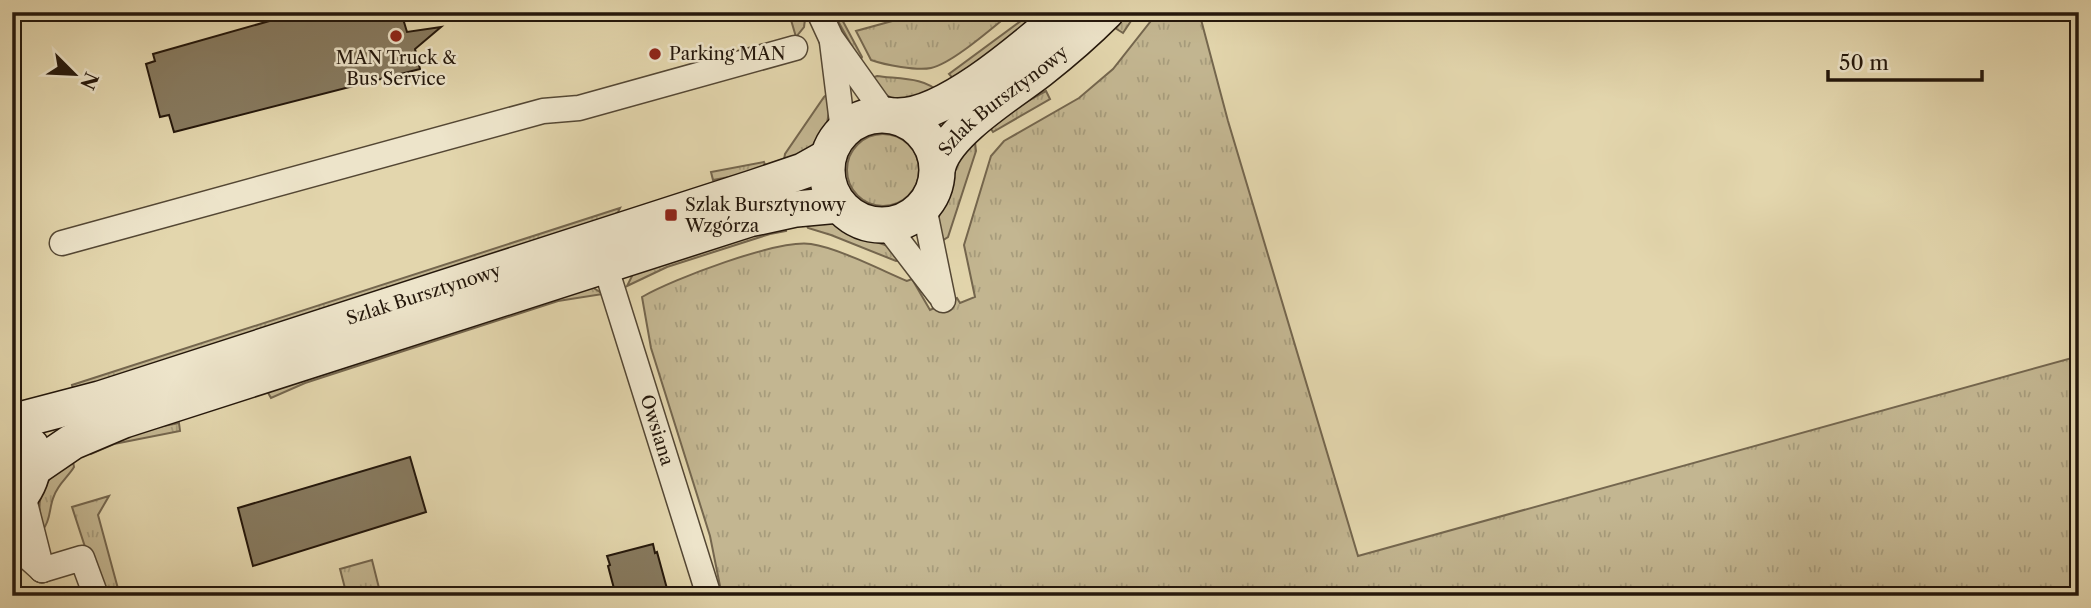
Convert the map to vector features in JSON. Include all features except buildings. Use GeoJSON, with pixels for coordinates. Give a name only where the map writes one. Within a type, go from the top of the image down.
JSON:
{"type":"FeatureCollection","features":[{"type":"Feature","properties":{"kind":"main road","name":"Szlak Bursztynowy"},"geometry":{"type":"LineString","coordinates":[[891,115],[908,116],[929,110],[976,82],[1066,12]]}},
{"type":"Feature","properties":{"kind":"main road","name":"Szlak Bursztynowy"},"geometry":{"type":"LineString","coordinates":[[938,166],[946,148],[985,111],[1039,71],[1106,12]]}},
{"type":"Feature","properties":{"kind":"main road"},"geometry":{"type":"LineString","coordinates":[[891,115],[921,130],[935,152],[938,166],[935,188],[924,207],[900,222],[886,225],[860,221],[839,205],[828,182],[836,144],[862,118],[891,115]]}},
{"type":"Feature","properties":{"kind":"main road","name":"Szlak Bursztynowy"},"geometry":{"type":"LineString","coordinates":[[14,419],[100,399],[753,188],[803,171],[836,144]]}},
{"type":"Feature","properties":{"kind":"main road","name":"Szlak Bursztynowy"},"geometry":{"type":"LineString","coordinates":[[23,489],[72,442],[124,420],[771,213],[839,205]]}},
{"type":"Feature","properties":{"kind":"main road"},"geometry":{"type":"LineString","coordinates":[[14,419],[30,442],[23,489]]}},
{"type":"Feature","properties":{"kind":"street"},"geometry":{"type":"LineString","coordinates":[[819,12],[831,38],[891,115]]}},
{"type":"Feature","properties":{"kind":"street"},"geometry":{"type":"LineString","coordinates":[[831,38],[836,144]]}},
{"type":"Feature","properties":{"kind":"street"},"geometry":{"type":"LineString","coordinates":[[62,243],[543,111],[579,108],[795,48]]}},
{"type":"Feature","properties":{"kind":"street"},"geometry":{"type":"LineString","coordinates":[[886,225],[943,300],[924,207]]}},
{"type":"Feature","properties":{"kind":"street","name":"Owsiana"},"geometry":{"type":"LineString","coordinates":[[605,265],[709,596]]}},
{"type":"Feature","properties":{"kind":"street"},"geometry":{"type":"LineString","coordinates":[[23,489],[42,570]]}},
{"type":"Feature","properties":{"kind":"street"},"geometry":{"type":"LineString","coordinates":[[12,543],[42,570]]}},
{"type":"Feature","properties":{"kind":"street"},"geometry":{"type":"LineString","coordinates":[[42,570],[82,558],[96,596]]}},
{"type":"Feature","properties":{"kind":"green space"},"geometry":{"type":"Polygon","coordinates":[[[785,12],[806,12],[804,27],[796,37],[791,20],[785,12]]]}},
{"type":"Feature","properties":{"kind":"green space"},"geometry":{"type":"Polygon","coordinates":[[[833,12],[838,12],[862,57],[860,61],[833,12]]]}},
{"type":"Feature","properties":{"kind":"green space"},"geometry":{"type":"Polygon","coordinates":[[[925,12],[1012,12],[940,65],[918,69],[871,60],[856,31],[925,12]]]}},
{"type":"Feature","properties":{"kind":"green space"},"geometry":{"type":"Polygon","coordinates":[[[1033,12],[1044,12],[955,81],[949,74],[1033,12]]]}},
{"type":"Feature","properties":{"kind":"green space"},"geometry":{"type":"Polygon","coordinates":[[[1125,12],[1137,12],[1123,33],[1115,28],[1125,12]]]}},
{"type":"Feature","properties":{"kind":"green space"},"geometry":{"type":"Polygon","coordinates":[[[1158,12],[1199,12],[1228,121],[1358,556],[2079,356],[2079,596],[722,596],[710,536],[651,348],[642,297],[677,280],[751,254],[796,244],[811,244],[846,255],[907,281],[912,279],[930,310],[957,298],[960,303],[975,297],[964,245],[991,156],[1004,141],[1079,98],[1113,69],[1158,12]]]}},
{"type":"Feature","properties":{"kind":"green space"},"geometry":{"type":"Polygon","coordinates":[[[877,76],[919,81],[939,93],[899,102],[881,92],[869,79],[877,76]]]}},
{"type":"Feature","properties":{"kind":"green space"},"geometry":{"type":"Polygon","coordinates":[[[1046,91],[1050,99],[993,132],[989,126],[1004,114],[1046,91]]]}},
{"type":"Feature","properties":{"kind":"green space"},"geometry":{"type":"Polygon","coordinates":[[[829,93],[828,116],[821,139],[811,151],[784,160],[785,154],[829,93]]]}},
{"type":"Feature","properties":{"kind":"green space"},"geometry":{"type":"Polygon","coordinates":[[[883,134],[903,140],[913,150],[919,170],[913,190],[903,200],[883,206],[863,200],[853,190],[847,170],[853,150],[863,140],[883,134]]]}},
{"type":"Feature","properties":{"kind":"green space"},"geometry":{"type":"Polygon","coordinates":[[[975,142],[976,151],[948,237],[940,242],[938,218],[950,193],[956,162],[975,142]]]}},
{"type":"Feature","properties":{"kind":"green space"},"geometry":{"type":"Polygon","coordinates":[[[764,162],[767,170],[713,180],[711,172],[764,162]]]}},
{"type":"Feature","properties":{"kind":"green space"},"geometry":{"type":"Polygon","coordinates":[[[620,208],[602,223],[74,393],[72,385],[620,208]]]}},
{"type":"Feature","properties":{"kind":"green space"},"geometry":{"type":"Polygon","coordinates":[[[804,220],[830,221],[856,235],[888,246],[902,260],[896,261],[808,228],[804,220]]]}},
{"type":"Feature","properties":{"kind":"green space"},"geometry":{"type":"Polygon","coordinates":[[[785,223],[786,231],[667,267],[627,286],[634,272],[785,223]]]}},
{"type":"Feature","properties":{"kind":"green space"},"geometry":{"type":"Polygon","coordinates":[[[592,287],[603,294],[558,301],[305,383],[271,398],[267,391],[592,287]]]}},
{"type":"Feature","properties":{"kind":"green space"},"geometry":{"type":"Polygon","coordinates":[[[179,423],[180,431],[114,444],[91,454],[89,448],[117,435],[179,423]]]}},
{"type":"Feature","properties":{"kind":"green space"},"geometry":{"type":"Polygon","coordinates":[[[72,456],[74,467],[52,500],[43,529],[39,506],[44,488],[55,472],[72,456]]]}},
{"type":"Feature","properties":{"kind":"green space"},"geometry":{"type":"Polygon","coordinates":[[[109,496],[98,515],[120,596],[101,596],[72,507],[109,496]]]}},
{"type":"Feature","properties":{"kind":"green space"},"geometry":{"type":"Polygon","coordinates":[[[372,560],[381,596],[347,596],[340,569],[372,560]]]}},
{"type":"Feature","properties":{"kind":"place","name":"MAN Truck & Bus Service"},"geometry":{"type":"Point","coordinates":[396,36]}},
{"type":"Feature","properties":{"kind":"place","name":"Parking MAN"},"geometry":{"type":"Point","coordinates":[655,54]}},
{"type":"Feature","properties":{"kind":"place","name":"Szlak Bursztynowy Wzgórza"},"geometry":{"type":"Point","coordinates":[671,215]}}]}
